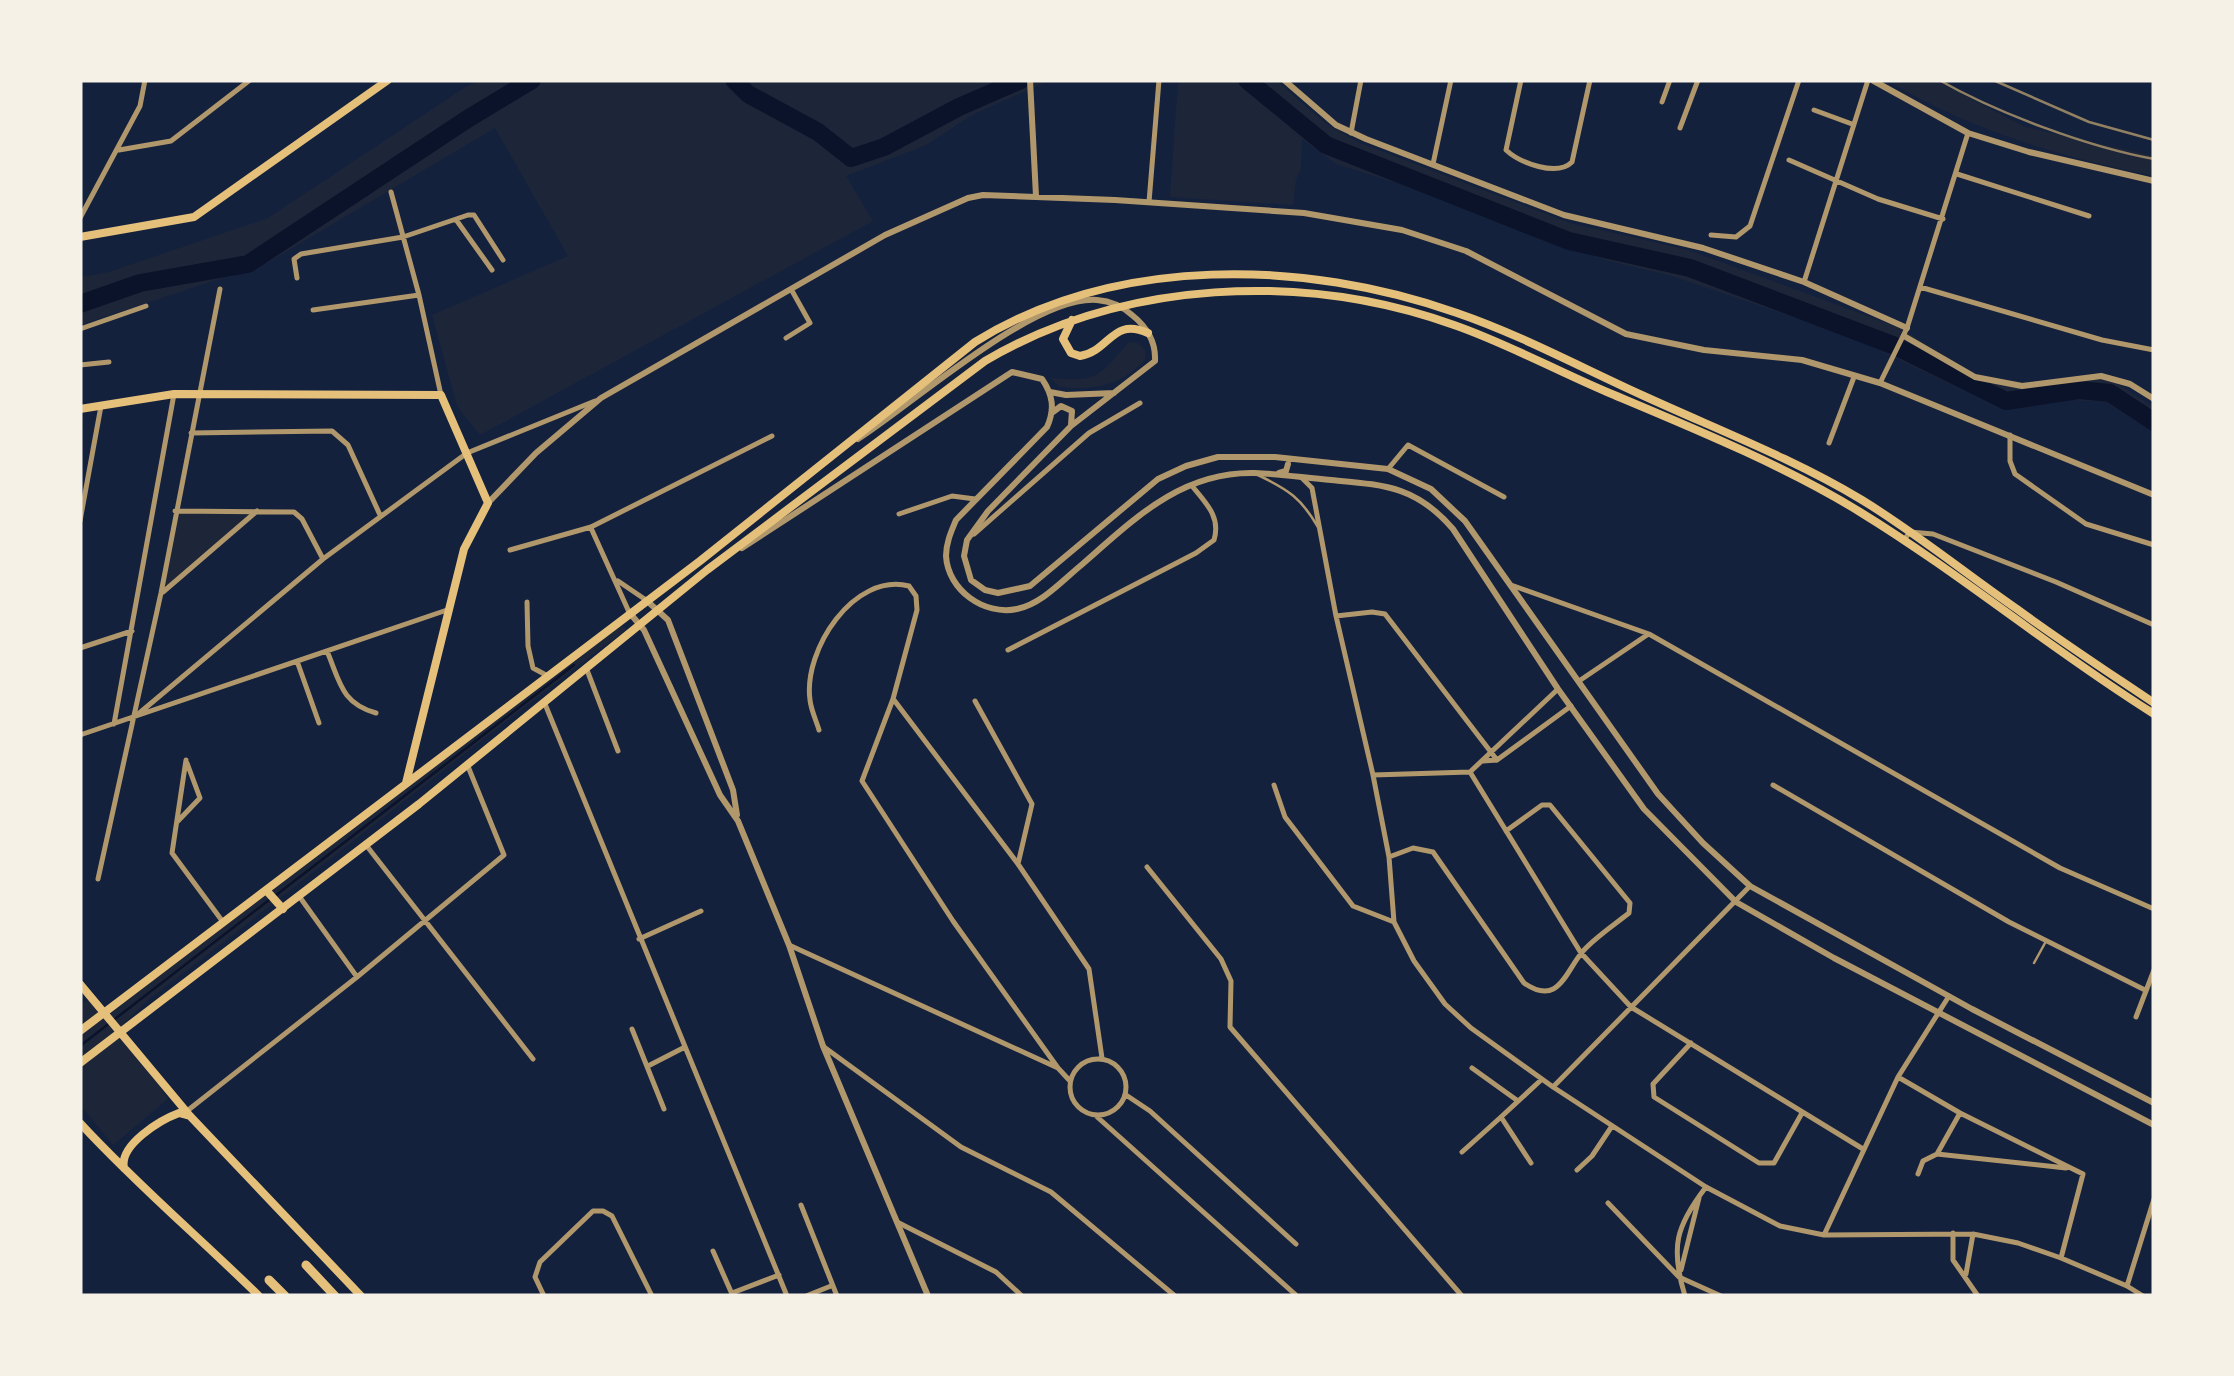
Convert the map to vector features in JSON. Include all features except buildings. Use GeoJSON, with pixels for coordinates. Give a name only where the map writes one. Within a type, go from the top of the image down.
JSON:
{"type":"FeatureCollection","features":[{"type":"Feature","properties":{"kind":"highway"},"geometry":{"type":"LineString","coordinates":[[306,1265],[335,1296]]}},
{"type":"Feature","properties":{"kind":"highway"},"geometry":{"type":"LineString","coordinates":[[268,1280],[285,1296]]}},
{"type":"Feature","properties":{"kind":"main road"},"geometry":{"type":"LineString","coordinates":[[80,237],[194,217],[388,80]]}},
{"type":"Feature","properties":{"kind":"main road"},"geometry":{"type":"LineString","coordinates":[[80,1031],[847,446],[974,342],[1039,307],[1107,287],[1228,274],[1400,295],[1460,314],[1820,477],[1910,532],[2154,704]]}},
{"type":"Feature","properties":{"kind":"main road"},"geometry":{"type":"LineString","coordinates":[[80,1064],[419,804],[707,570],[985,361],[1021,340],[1074,318],[1179,296],[1248,291],[1353,301],[1421,314],[1499,342],[1740,452],[1858,511],[2154,714]]}},
{"type":"Feature","properties":{"kind":"main road"},"geometry":{"type":"LineString","coordinates":[[1074,318],[1063,339],[1072,353],[1080,356],[1094,352],[1124,328],[1148,333]]}},
{"type":"Feature","properties":{"kind":"main road"},"geometry":{"type":"LineString","coordinates":[[80,409],[174,394],[441,395],[488,502],[464,549],[406,783],[419,804]]}},
{"type":"Feature","properties":{"kind":"main road"},"geometry":{"type":"LineString","coordinates":[[578,651],[587,665]]}},
{"type":"Feature","properties":{"kind":"main road"},"geometry":{"type":"LineString","coordinates":[[266,890],[282,909]]}},
{"type":"Feature","properties":{"kind":"main road"},"geometry":{"type":"LineString","coordinates":[[80,984],[188,1113],[361,1296]]}},
{"type":"Feature","properties":{"kind":"main road"},"geometry":{"type":"LineString","coordinates":[[124,1171],[125,1152],[153,1128],[179,1113],[188,1113]]}},
{"type":"Feature","properties":{"kind":"main road"},"geometry":{"type":"LineString","coordinates":[[80,1123],[124,1171],[259,1296]]}},
{"type":"Feature","properties":{"kind":"street"},"geometry":{"type":"LineString","coordinates":[[80,218],[140,106],[144,80]]}},
{"type":"Feature","properties":{"kind":"street"},"geometry":{"type":"LineString","coordinates":[[119,150],[171,140],[250,80]]}},
{"type":"Feature","properties":{"kind":"street"},"geometry":{"type":"LineString","coordinates":[[1149,202],[1159,80]]}},
{"type":"Feature","properties":{"kind":"street"},"geometry":{"type":"LineString","coordinates":[[1284,80],[1351,133],[1564,216],[1702,248],[1804,282],[1975,376],[2022,386],[2101,376],[2130,384],[2154,398]]}},
{"type":"Feature","properties":{"kind":"street"},"geometry":{"type":"LineString","coordinates":[[1351,133],[1361,80]]}},
{"type":"Feature","properties":{"kind":"street"},"geometry":{"type":"LineString","coordinates":[[1433,164],[1451,80]]}},
{"type":"Feature","properties":{"kind":"street"},"geometry":{"type":"LineString","coordinates":[[1521,80],[1506,150],[1511,156],[1556,170],[1572,162],[1590,80]]}},
{"type":"Feature","properties":{"kind":"street"},"geometry":{"type":"LineString","coordinates":[[1662,102],[1670,80]]}},
{"type":"Feature","properties":{"kind":"street"},"geometry":{"type":"LineString","coordinates":[[1680,128],[1698,80]]}},
{"type":"Feature","properties":{"kind":"street"},"geometry":{"type":"LineString","coordinates":[[1711,234],[1736,237],[1750,226],[1799,80]]}},
{"type":"Feature","properties":{"kind":"street"},"geometry":{"type":"LineString","coordinates":[[1804,282],[1852,124],[1870,80],[1968,133],[2154,181]]}},
{"type":"Feature","properties":{"kind":"street"},"geometry":{"type":"LineString","coordinates":[[1030,82],[1036,196]]}},
{"type":"Feature","properties":{"kind":"street"},"geometry":{"type":"LineString","coordinates":[[1814,110],[1852,124]]}},
{"type":"Feature","properties":{"kind":"street"},"geometry":{"type":"LineString","coordinates":[[1880,383],[1904,336],[1968,133]]}},
{"type":"Feature","properties":{"kind":"street"},"geometry":{"type":"LineString","coordinates":[[1789,160],[1878,199],[1943,219]]}},
{"type":"Feature","properties":{"kind":"street"},"geometry":{"type":"LineString","coordinates":[[1957,174],[2090,216]]}},
{"type":"Feature","properties":{"kind":"street"},"geometry":{"type":"LineString","coordinates":[[390,192],[441,395]]}},
{"type":"Feature","properties":{"kind":"street"},"geometry":{"type":"LineString","coordinates":[[135,716],[324,559],[468,453],[617,390],[885,235],[968,198],[1036,196],[1149,202],[1304,214],[1402,230],[1466,251],[1626,334],[1704,350],[1802,360],[1880,383],[2154,495]]}},
{"type":"Feature","properties":{"kind":"street"},"geometry":{"type":"LineString","coordinates":[[297,278],[294,259],[301,254],[402,237],[474,215],[503,260]]}},
{"type":"Feature","properties":{"kind":"street"},"geometry":{"type":"LineString","coordinates":[[457,221],[492,270]]}},
{"type":"Feature","properties":{"kind":"street"},"geometry":{"type":"LineString","coordinates":[[1920,287],[2102,340],[2154,350]]}},
{"type":"Feature","properties":{"kind":"street"},"geometry":{"type":"LineString","coordinates":[[98,879],[135,716],[220,289]]}},
{"type":"Feature","properties":{"kind":"street"},"geometry":{"type":"LineString","coordinates":[[786,338],[810,323],[791,289]]}},
{"type":"Feature","properties":{"kind":"street"},"geometry":{"type":"LineString","coordinates":[[313,310],[419,296]]}},
{"type":"Feature","properties":{"kind":"street"},"geometry":{"type":"LineString","coordinates":[[847,446],[997,339],[1062,307],[1098,300],[1115,304],[1141,322],[1155,347],[1154,361],[1070,426],[988,511],[967,540],[964,556],[971,580],[998,594],[1030,586],[1158,479],[1218,457],[1276,456],[1388,469],[1431,489],[1449,503],[1658,794],[1750,886],[2154,1103]]}},
{"type":"Feature","properties":{"kind":"street"},"geometry":{"type":"LineString","coordinates":[[80,328],[146,306]]}},
{"type":"Feature","properties":{"kind":"street"},"geometry":{"type":"LineString","coordinates":[[80,365],[109,362]]}},
{"type":"Feature","properties":{"kind":"street"},"geometry":{"type":"LineString","coordinates":[[707,570],[1003,375],[1022,372],[1042,379],[1050,392],[1053,412],[1048,426],[974,499],[956,520],[948,538],[946,558],[963,593],[998,610],[1018,609],[1047,594],[1170,492],[1222,475],[1300,476],[1414,494],[1439,512],[1453,529],[1558,689],[1644,809],[1736,902],[1939,1014],[2154,1125]]}},
{"type":"Feature","properties":{"kind":"street"},"geometry":{"type":"LineString","coordinates":[[1830,443],[1854,377]]}},
{"type":"Feature","properties":{"kind":"street"},"geometry":{"type":"LineString","coordinates":[[1050,392],[1115,393]]}},
{"type":"Feature","properties":{"kind":"street"},"geometry":{"type":"LineString","coordinates":[[114,724],[174,394]]}},
{"type":"Feature","properties":{"kind":"street"},"geometry":{"type":"LineString","coordinates":[[488,502],[536,453],[601,398]]}},
{"type":"Feature","properties":{"kind":"street"},"geometry":{"type":"LineString","coordinates":[[967,540],[1089,434],[1140,402]]}},
{"type":"Feature","properties":{"kind":"street"},"geometry":{"type":"LineString","coordinates":[[80,520],[83,487],[101,406]]}},
{"type":"Feature","properties":{"kind":"street"},"geometry":{"type":"LineString","coordinates":[[1053,412],[1062,406],[1072,411],[1070,426]]}},
{"type":"Feature","properties":{"kind":"street"},"geometry":{"type":"LineString","coordinates":[[190,433],[332,431],[348,445],[380,516]]}},
{"type":"Feature","properties":{"kind":"street"},"geometry":{"type":"LineString","coordinates":[[510,550],[591,528],[772,436]]}},
{"type":"Feature","properties":{"kind":"street"},"geometry":{"type":"LineString","coordinates":[[2010,436],[2010,460],[2015,474],[2086,524],[2154,546]]}},
{"type":"Feature","properties":{"kind":"street"},"geometry":{"type":"LineString","coordinates":[[1388,469],[1408,446],[1504,497]]}},
{"type":"Feature","properties":{"kind":"street"},"geometry":{"type":"LineString","coordinates":[[1276,456],[1312,488],[1336,616],[1373,774],[1388,857],[1394,922],[1414,962],[1445,1004],[1541,1080],[1706,1187],[1780,1226],[1824,1236],[1973,1234],[2018,1243],[2060,1258],[2143,1296]]}},
{"type":"Feature","properties":{"kind":"street"},"geometry":{"type":"LineString","coordinates":[[1314,460],[1304,467],[1316,479]]}},
{"type":"Feature","properties":{"kind":"street"},"geometry":{"type":"LineString","coordinates":[[1274,474],[1286,470],[1288,464]]}},
{"type":"Feature","properties":{"kind":"street"},"geometry":{"type":"LineString","coordinates":[[1008,650],[1214,540],[1214,514],[1190,484]]}},
{"type":"Feature","properties":{"kind":"street"},"geometry":{"type":"LineString","coordinates":[[899,514],[952,496],[974,499]]}},
{"type":"Feature","properties":{"kind":"street"},"geometry":{"type":"LineString","coordinates":[[160,594],[258,510]]}},
{"type":"Feature","properties":{"kind":"street"},"geometry":{"type":"LineString","coordinates":[[175,511],[294,512],[324,559]]}},
{"type":"Feature","properties":{"kind":"street"},"geometry":{"type":"LineString","coordinates":[[591,528],[638,625],[644,630],[720,795],[738,822],[789,945],[823,1046],[928,1296]]}},
{"type":"Feature","properties":{"kind":"street"},"geometry":{"type":"LineString","coordinates":[[1903,541],[1910,532],[1933,534],[2154,625]]}},
{"type":"Feature","properties":{"kind":"street"},"geometry":{"type":"LineString","coordinates":[[616,579],[668,620],[733,790],[738,822]]}},
{"type":"Feature","properties":{"kind":"street"},"geometry":{"type":"LineString","coordinates":[[820,730],[810,698],[816,656],[835,619],[876,586],[894,582],[909,586],[916,596],[918,610],[893,699],[862,781],[954,921],[1070,1081]]}},
{"type":"Feature","properties":{"kind":"street"},"geometry":{"type":"LineString","coordinates":[[1511,586],[1648,634],[2060,868],[2154,909]]}},
{"type":"Feature","properties":{"kind":"street"},"geometry":{"type":"LineString","coordinates":[[527,602],[533,668],[546,675]]}},
{"type":"Feature","properties":{"kind":"street"},"geometry":{"type":"LineString","coordinates":[[80,736],[447,610]]}},
{"type":"Feature","properties":{"kind":"street"},"geometry":{"type":"LineString","coordinates":[[1336,616],[1385,614],[1497,760]]}},
{"type":"Feature","properties":{"kind":"street"},"geometry":{"type":"LineString","coordinates":[[80,648],[132,630]]}},
{"type":"Feature","properties":{"kind":"street"},"geometry":{"type":"LineString","coordinates":[[1580,681],[1648,634]]}},
{"type":"Feature","properties":{"kind":"street"},"geometry":{"type":"LineString","coordinates":[[327,651],[346,697],[356,707],[376,713]]}},
{"type":"Feature","properties":{"kind":"street"},"geometry":{"type":"LineString","coordinates":[[298,661],[319,724]]}},
{"type":"Feature","properties":{"kind":"street"},"geometry":{"type":"LineString","coordinates":[[587,665],[618,751]]}},
{"type":"Feature","properties":{"kind":"street"},"geometry":{"type":"LineString","coordinates":[[1373,774],[1470,772],[1558,689]]}},
{"type":"Feature","properties":{"kind":"street"},"geometry":{"type":"LineString","coordinates":[[893,699],[1018,864],[1089,970],[1102,1058]]}},
{"type":"Feature","properties":{"kind":"street"},"geometry":{"type":"LineString","coordinates":[[544,701],[787,1296]]}},
{"type":"Feature","properties":{"kind":"street"},"geometry":{"type":"LineString","coordinates":[[975,701],[1032,804],[1018,864]]}},
{"type":"Feature","properties":{"kind":"street"},"geometry":{"type":"LineString","coordinates":[[1483,762],[1497,760],[1571,706]]}},
{"type":"Feature","properties":{"kind":"street"},"geometry":{"type":"LineString","coordinates":[[176,822],[200,798],[186,760],[182,791],[176,822],[172,853],[223,922]]}},
{"type":"Feature","properties":{"kind":"street"},"geometry":{"type":"LineString","coordinates":[[188,1113],[504,855],[466,764]]}},
{"type":"Feature","properties":{"kind":"street"},"geometry":{"type":"LineString","coordinates":[[1470,772],[1581,953],[1631,1007],[1863,1149]]}},
{"type":"Feature","properties":{"kind":"street"},"geometry":{"type":"LineString","coordinates":[[1772,785],[2045,942],[2146,990]]}},
{"type":"Feature","properties":{"kind":"street"},"geometry":{"type":"LineString","coordinates":[[1274,786],[1284,817],[1353,906],[1394,922]]}},
{"type":"Feature","properties":{"kind":"street"},"geometry":{"type":"LineString","coordinates":[[1388,857],[1414,848],[1433,852],[1524,984],[1537,991],[1552,989],[1564,982],[1581,953],[1628,913],[1630,903],[1550,806],[1542,805],[1506,831]]}},
{"type":"Feature","properties":{"kind":"street"},"geometry":{"type":"LineString","coordinates":[[366,845],[533,1059]]}},
{"type":"Feature","properties":{"kind":"street"},"geometry":{"type":"LineString","coordinates":[[1147,867],[1221,960],[1231,981],[1230,1028],[1462,1296]]}},
{"type":"Feature","properties":{"kind":"street"},"geometry":{"type":"LineString","coordinates":[[1553,1087],[1750,886]]}},
{"type":"Feature","properties":{"kind":"street"},"geometry":{"type":"LineString","coordinates":[[299,896],[357,976]]}},
{"type":"Feature","properties":{"kind":"street"},"geometry":{"type":"LineString","coordinates":[[639,939],[700,911]]}},
{"type":"Feature","properties":{"kind":"street"},"geometry":{"type":"LineString","coordinates":[[789,945],[1058,1068]]}},
{"type":"Feature","properties":{"kind":"street"},"geometry":{"type":"LineString","coordinates":[[2136,1017],[2154,970]]}},
{"type":"Feature","properties":{"kind":"street"},"geometry":{"type":"LineString","coordinates":[[1824,1236],[1898,1077],[1950,996]]}},
{"type":"Feature","properties":{"kind":"street"},"geometry":{"type":"LineString","coordinates":[[632,1028],[664,1109]]}},
{"type":"Feature","properties":{"kind":"street"},"geometry":{"type":"LineString","coordinates":[[1691,1043],[1653,1084],[1652,1091],[1654,1097],[1684,1116],[1766,1164],[1774,1163],[1779,1156],[1802,1113]]}},
{"type":"Feature","properties":{"kind":"street"},"geometry":{"type":"LineString","coordinates":[[823,1046],[961,1147],[1050,1192],[1175,1296]]}},
{"type":"Feature","properties":{"kind":"street"},"geometry":{"type":"LineString","coordinates":[[648,1066],[685,1047]]}},
{"type":"Feature","properties":{"kind":"street"},"geometry":{"type":"LineString","coordinates":[[1102,1058],[1117,1064],[1126,1078],[1126,1095],[1109,1114],[1096,1115],[1086,1113],[1072,1100],[1070,1081],[1076,1068],[1088,1060],[1102,1058]]}},
{"type":"Feature","properties":{"kind":"street"},"geometry":{"type":"LineString","coordinates":[[1472,1068],[1518,1101]]}},
{"type":"Feature","properties":{"kind":"street"},"geometry":{"type":"LineString","coordinates":[[1898,1077],[1960,1114],[2082,1172],[2084,1180],[2060,1258]]}},
{"type":"Feature","properties":{"kind":"street"},"geometry":{"type":"LineString","coordinates":[[1462,1152],[1541,1080]]}},
{"type":"Feature","properties":{"kind":"street"},"geometry":{"type":"LineString","coordinates":[[1126,1095],[1150,1111],[1296,1244]]}},
{"type":"Feature","properties":{"kind":"street"},"geometry":{"type":"LineString","coordinates":[[1918,1174],[1923,1161],[1936,1154],[1960,1114]]}},
{"type":"Feature","properties":{"kind":"street"},"geometry":{"type":"LineString","coordinates":[[1096,1115],[1297,1296]]}},
{"type":"Feature","properties":{"kind":"street"},"geometry":{"type":"LineString","coordinates":[[1502,1117],[1531,1163]]}},
{"type":"Feature","properties":{"kind":"street"},"geometry":{"type":"LineString","coordinates":[[1577,1170],[1592,1156],[1612,1126]]}},
{"type":"Feature","properties":{"kind":"street"},"geometry":{"type":"LineString","coordinates":[[1936,1154],[2074,1169]]}},
{"type":"Feature","properties":{"kind":"street"},"geometry":{"type":"LineString","coordinates":[[1685,1296],[1679,1277],[1678,1232],[1682,1218],[1706,1187]]}},
{"type":"Feature","properties":{"kind":"street"},"geometry":{"type":"LineString","coordinates":[[1679,1277],[1699,1195]]}},
{"type":"Feature","properties":{"kind":"street"},"geometry":{"type":"LineString","coordinates":[[2128,1286],[2154,1199]]}},
{"type":"Feature","properties":{"kind":"street"},"geometry":{"type":"LineString","coordinates":[[1608,1203],[1679,1277],[1720,1296]]}},
{"type":"Feature","properties":{"kind":"street"},"geometry":{"type":"LineString","coordinates":[[801,1205],[837,1296]]}},
{"type":"Feature","properties":{"kind":"street"},"geometry":{"type":"LineString","coordinates":[[544,1296],[535,1277],[540,1262],[592,1211],[603,1211],[612,1216],[652,1296]]}},
{"type":"Feature","properties":{"kind":"street"},"geometry":{"type":"LineString","coordinates":[[897,1222],[996,1272],[1022,1296]]}},
{"type":"Feature","properties":{"kind":"street"},"geometry":{"type":"LineString","coordinates":[[1954,1233],[1954,1260],[1978,1296]]}},
{"type":"Feature","properties":{"kind":"street"},"geometry":{"type":"LineString","coordinates":[[1966,1274],[1973,1234]]}},
{"type":"Feature","properties":{"kind":"street"},"geometry":{"type":"LineString","coordinates":[[713,1251],[733,1294],[778,1275]]}},
{"type":"Feature","properties":{"kind":"street"},"geometry":{"type":"LineString","coordinates":[[806,1296],[833,1286]]}},
{"type":"Feature","properties":{"kind":"lane"},"geometry":{"type":"LineString","coordinates":[[1252,473],[1304,502],[1321,533]]}},
{"type":"Feature","properties":{"kind":"lane"},"geometry":{"type":"LineString","coordinates":[[2034,963],[2045,942]]}},
{"type":"Feature","properties":{"kind":"shaded area"},"geometry":{"type":"Polygon","coordinates":[[[482,80],[1051,80],[972,115],[926,145],[846,176],[873,221],[480,435],[457,406],[432,315],[568,256],[495,128],[267,263],[80,325],[80,277],[109,272],[268,218],[467,86],[482,80]]]}},
{"type":"Feature","properties":{"kind":"shaded area"},"geometry":{"type":"Polygon","coordinates":[[[1178,80],[1276,80],[1325,123],[1360,143],[1570,223],[1688,250],[1900,328],[1989,383],[2093,379],[2116,383],[2154,407],[2154,433],[2106,402],[2073,400],[2004,410],[1852,337],[1672,276],[1605,260],[1483,217],[1419,190],[1336,164],[1302,139],[1301,170],[1293,205],[1170,197],[1178,80]]]}},
{"type":"Feature","properties":{"kind":"shaded area"},"geometry":{"type":"Polygon","coordinates":[[[1886,80],[1935,80],[2025,127],[2154,156],[2154,176],[2084,160],[1982,127],[1886,80]]]}},
{"type":"Feature","properties":{"kind":"shaded area"},"geometry":{"type":"Polygon","coordinates":[[[1129,342],[1138,343],[1145,350],[1145,360],[1117,381],[1073,388],[1060,387],[1050,378],[1097,375],[1129,342]]]}},
{"type":"Feature","properties":{"kind":"shaded area"},"geometry":{"type":"Polygon","coordinates":[[[258,510],[161,593],[175,511],[258,510]]]}},
{"type":"Feature","properties":{"kind":"shaded area"},"geometry":{"type":"Polygon","coordinates":[[[618,624],[627,629],[148,1000],[121,1026],[168,1099],[113,1145],[80,1105],[80,1005],[89,999],[108,1016],[249,902],[618,624]]]}},
{"type":"Feature","properties":{"kind":"waterway"},"geometry":{"type":"LineString","coordinates":[[80,304],[140,283],[248,264],[532,80]]}},
{"type":"Feature","properties":{"kind":"waterway"},"geometry":{"type":"LineString","coordinates":[[734,80],[748,94],[818,132],[851,158],[884,147],[1021,80]]}},
{"type":"Feature","properties":{"kind":"waterway"},"geometry":{"type":"LineString","coordinates":[[1247,80],[1326,145],[1569,241],[1690,268],[1895,346],[2006,401],[2079,390],[2110,393],[2154,422]]}},
{"type":"Feature","properties":{"kind":"waterway"},"geometry":{"type":"LineString","coordinates":[[275,896],[574,665]]}},
{"type":"Feature","properties":{"kind":"waterway"},"geometry":{"type":"LineString","coordinates":[[80,1046],[269,900]]}},
{"type":"Feature","properties":{"kind":"railway"},"geometry":{"type":"LineString","coordinates":[[1939,80],[2044,127],[2154,159]]}},
{"type":"Feature","properties":{"kind":"railway"},"geometry":{"type":"LineString","coordinates":[[1993,80],[2089,122],[2154,140]]}}]}
